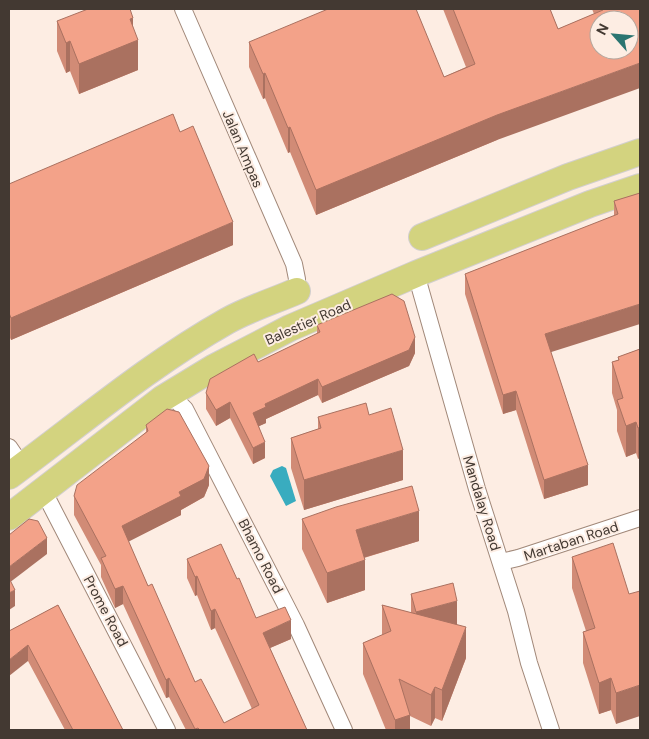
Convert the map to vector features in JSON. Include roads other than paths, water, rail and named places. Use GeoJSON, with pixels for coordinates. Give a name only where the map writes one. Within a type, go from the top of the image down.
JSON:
{"type":"FeatureCollection","features":[{"type":"Feature","properties":{"kind":"main road"},"geometry":{"type":"LineString","coordinates":[[422,237],[568,177],[640,152]]}},
{"type":"Feature","properties":{"kind":"main road","name":"Balestier Road"},"geometry":{"type":"LineString","coordinates":[[9,517],[44,492],[162,399],[213,368],[290,328],[416,274],[590,204],[640,187]]}},
{"type":"Feature","properties":{"kind":"main road"},"geometry":{"type":"LineString","coordinates":[[13,463],[228,320],[297,291]]}},
{"type":"Feature","properties":{"kind":"street","name":"Jalan Ampas"},"geometry":{"type":"LineString","coordinates":[[183,9],[294,264],[297,291]]}},
{"type":"Feature","properties":{"kind":"street","name":"Mandalay Road"},"geometry":{"type":"LineString","coordinates":[[416,274],[477,489],[501,562],[529,662],[551,730]]}},
{"type":"Feature","properties":{"kind":"street","name":"Bhamo Road"},"geometry":{"type":"LineString","coordinates":[[162,399],[177,401],[186,409],[296,624],[344,730]]}},
{"type":"Feature","properties":{"kind":"street","name":"Prome Road"},"geometry":{"type":"LineString","coordinates":[[44,492],[167,730]]}},
{"type":"Feature","properties":{"kind":"street","name":"Martaban Road"},"geometry":{"type":"LineString","coordinates":[[501,562],[640,518]]}},
{"type":"Feature","properties":{"kind":"water"},"geometry":{"type":"Polygon","coordinates":[[[282,466],[286,468],[296,501],[286,506],[270,476],[273,470],[282,466]]]}}]}
